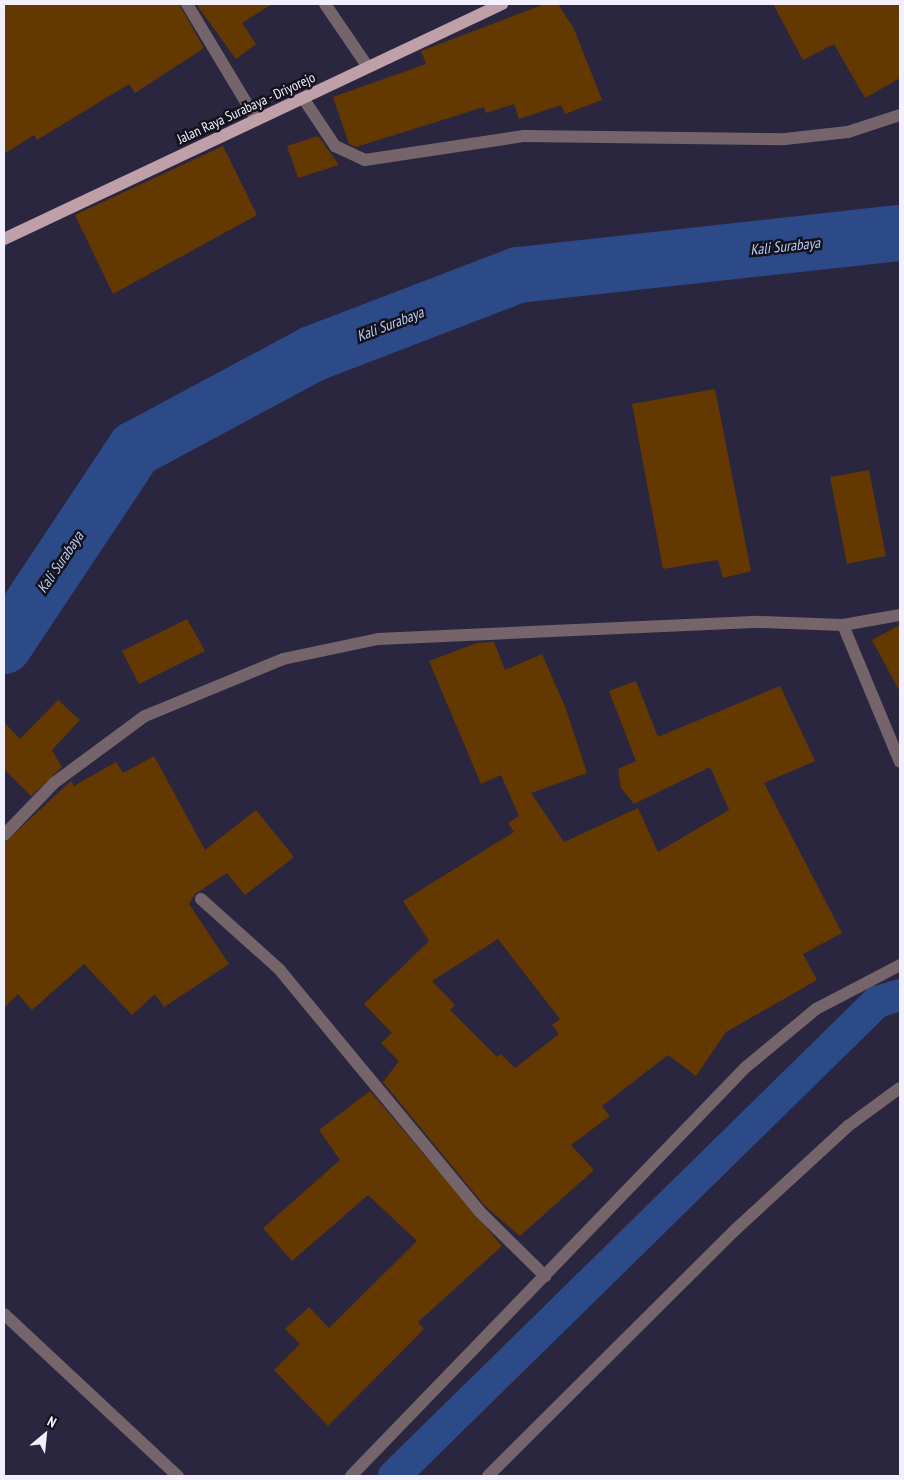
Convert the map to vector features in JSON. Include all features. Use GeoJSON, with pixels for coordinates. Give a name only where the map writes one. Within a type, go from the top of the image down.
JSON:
{"type":"FeatureCollection","features":[{"type":"Feature","properties":{"kind":"main road","name":"Jalan Raya Surabaya - Driyorejo"},"geometry":{"type":"LineString","coordinates":[[4,239],[502,4]]}},
{"type":"Feature","properties":{"kind":"street"},"geometry":{"type":"LineString","coordinates":[[188,4],[256,119]]}},
{"type":"Feature","properties":{"kind":"street"},"geometry":{"type":"LineString","coordinates":[[325,4],[368,67]]}},
{"type":"Feature","properties":{"kind":"street"},"geometry":{"type":"LineString","coordinates":[[302,98],[335,146],[365,160],[524,136],[786,139],[848,132],[900,115]]}},
{"type":"Feature","properties":{"kind":"street"},"geometry":{"type":"LineString","coordinates":[[4,834],[54,784],[145,716],[282,659],[378,639],[498,632],[759,622],[844,625],[900,615]]}},
{"type":"Feature","properties":{"kind":"street"},"geometry":{"type":"LineString","coordinates":[[844,625],[900,762]]}},
{"type":"Feature","properties":{"kind":"street"},"geometry":{"type":"LineString","coordinates":[[201,899],[279,969],[479,1211],[545,1276]]}},
{"type":"Feature","properties":{"kind":"street"},"geometry":{"type":"LineString","coordinates":[[356,1475],[746,1067],[816,1009],[900,965]]}},
{"type":"Feature","properties":{"kind":"street"},"geometry":{"type":"LineString","coordinates":[[488,1476],[735,1230],[848,1126],[900,1088]]}},
{"type":"Feature","properties":{"kind":"street"},"geometry":{"type":"LineString","coordinates":[[4,1314],[178,1476]]}},
{"type":"Feature","properties":{"kind":"building"},"geometry":{"type":"Polygon","coordinates":[[[4,4],[179,4],[204,48],[135,93],[129,84],[37,140],[34,135],[4,154],[4,4]]]}},
{"type":"Feature","properties":{"kind":"building"},"geometry":{"type":"Polygon","coordinates":[[[196,4],[272,4],[242,23],[256,44],[236,59],[196,4]]]}},
{"type":"Feature","properties":{"kind":"building"},"geometry":{"type":"Polygon","coordinates":[[[545,4],[558,4],[574,29],[602,100],[565,114],[561,105],[519,119],[514,104],[486,113],[484,107],[356,147],[349,144],[333,97],[426,64],[421,51],[545,4]]]}},
{"type":"Feature","properties":{"kind":"building"},"geometry":{"type":"Polygon","coordinates":[[[773,4],[900,4],[900,78],[865,98],[834,44],[803,60],[773,4]]]}},
{"type":"Feature","properties":{"kind":"building"},"geometry":{"type":"Polygon","coordinates":[[[318,136],[339,165],[298,178],[287,146],[318,136]]]}},
{"type":"Feature","properties":{"kind":"building"},"geometry":{"type":"Polygon","coordinates":[[[223,146],[257,215],[113,294],[75,215],[223,146]]]}},
{"type":"Feature","properties":{"kind":"building"},"geometry":{"type":"Polygon","coordinates":[[[715,389],[751,571],[723,578],[718,560],[663,569],[632,404],[715,389]]]}},
{"type":"Feature","properties":{"kind":"building"},"geometry":{"type":"Polygon","coordinates":[[[869,470],[886,556],[847,564],[830,477],[869,470]]]}},
{"type":"Feature","properties":{"kind":"building"},"geometry":{"type":"Polygon","coordinates":[[[187,619],[205,651],[139,684],[122,651],[187,619]]]}},
{"type":"Feature","properties":{"kind":"building"},"geometry":{"type":"Polygon","coordinates":[[[900,625],[900,692],[872,640],[900,625]]]}},
{"type":"Feature","properties":{"kind":"building"},"geometry":{"type":"Polygon","coordinates":[[[494,642],[505,670],[542,654],[566,709],[587,773],[531,793],[564,842],[638,808],[658,852],[729,810],[710,767],[634,804],[621,788],[618,769],[636,761],[609,691],[636,681],[658,737],[780,686],[815,761],[764,783],[842,933],[803,954],[817,980],[726,1032],[696,1076],[668,1055],[602,1106],[610,1116],[571,1145],[594,1170],[520,1236],[485,1206],[383,1082],[399,1061],[381,1043],[392,1033],[364,1004],[429,941],[403,901],[514,832],[508,823],[519,816],[501,775],[481,784],[429,661],[477,643],[494,642]],[[498,939],[432,981],[455,1005],[450,1010],[497,1057],[501,1054],[515,1068],[559,1034],[552,1025],[560,1019],[498,939]]]}},
{"type":"Feature","properties":{"kind":"building"},"geometry":{"type":"Polygon","coordinates":[[[58,700],[80,720],[52,750],[62,767],[31,796],[4,769],[4,722],[20,739],[58,700]]]}},
{"type":"Feature","properties":{"kind":"building"},"geometry":{"type":"Polygon","coordinates":[[[154,756],[205,850],[256,810],[294,857],[245,895],[227,873],[195,894],[189,904],[229,964],[164,1007],[155,994],[132,1015],[84,964],[32,1010],[18,994],[4,1008],[4,843],[71,781],[74,786],[116,762],[123,773],[154,756]]]}},
{"type":"Feature","properties":{"kind":"building"},"geometry":{"type":"Polygon","coordinates":[[[370,1091],[502,1246],[418,1322],[424,1329],[328,1426],[274,1370],[300,1344],[285,1329],[309,1307],[329,1328],[417,1241],[368,1195],[292,1261],[263,1228],[340,1160],[319,1130],[370,1091]]]}},
{"type":"Feature","properties":{"kind":"waterway","name":"Kali Surabaya"},"geometry":{"type":"LineString","coordinates":[[4,646],[135,449],[312,354],[518,275],[900,233]]}},
{"type":"Feature","properties":{"kind":"waterway"},"geometry":{"type":"LineString","coordinates":[[394,1476],[877,1002],[900,995]]}}]}
